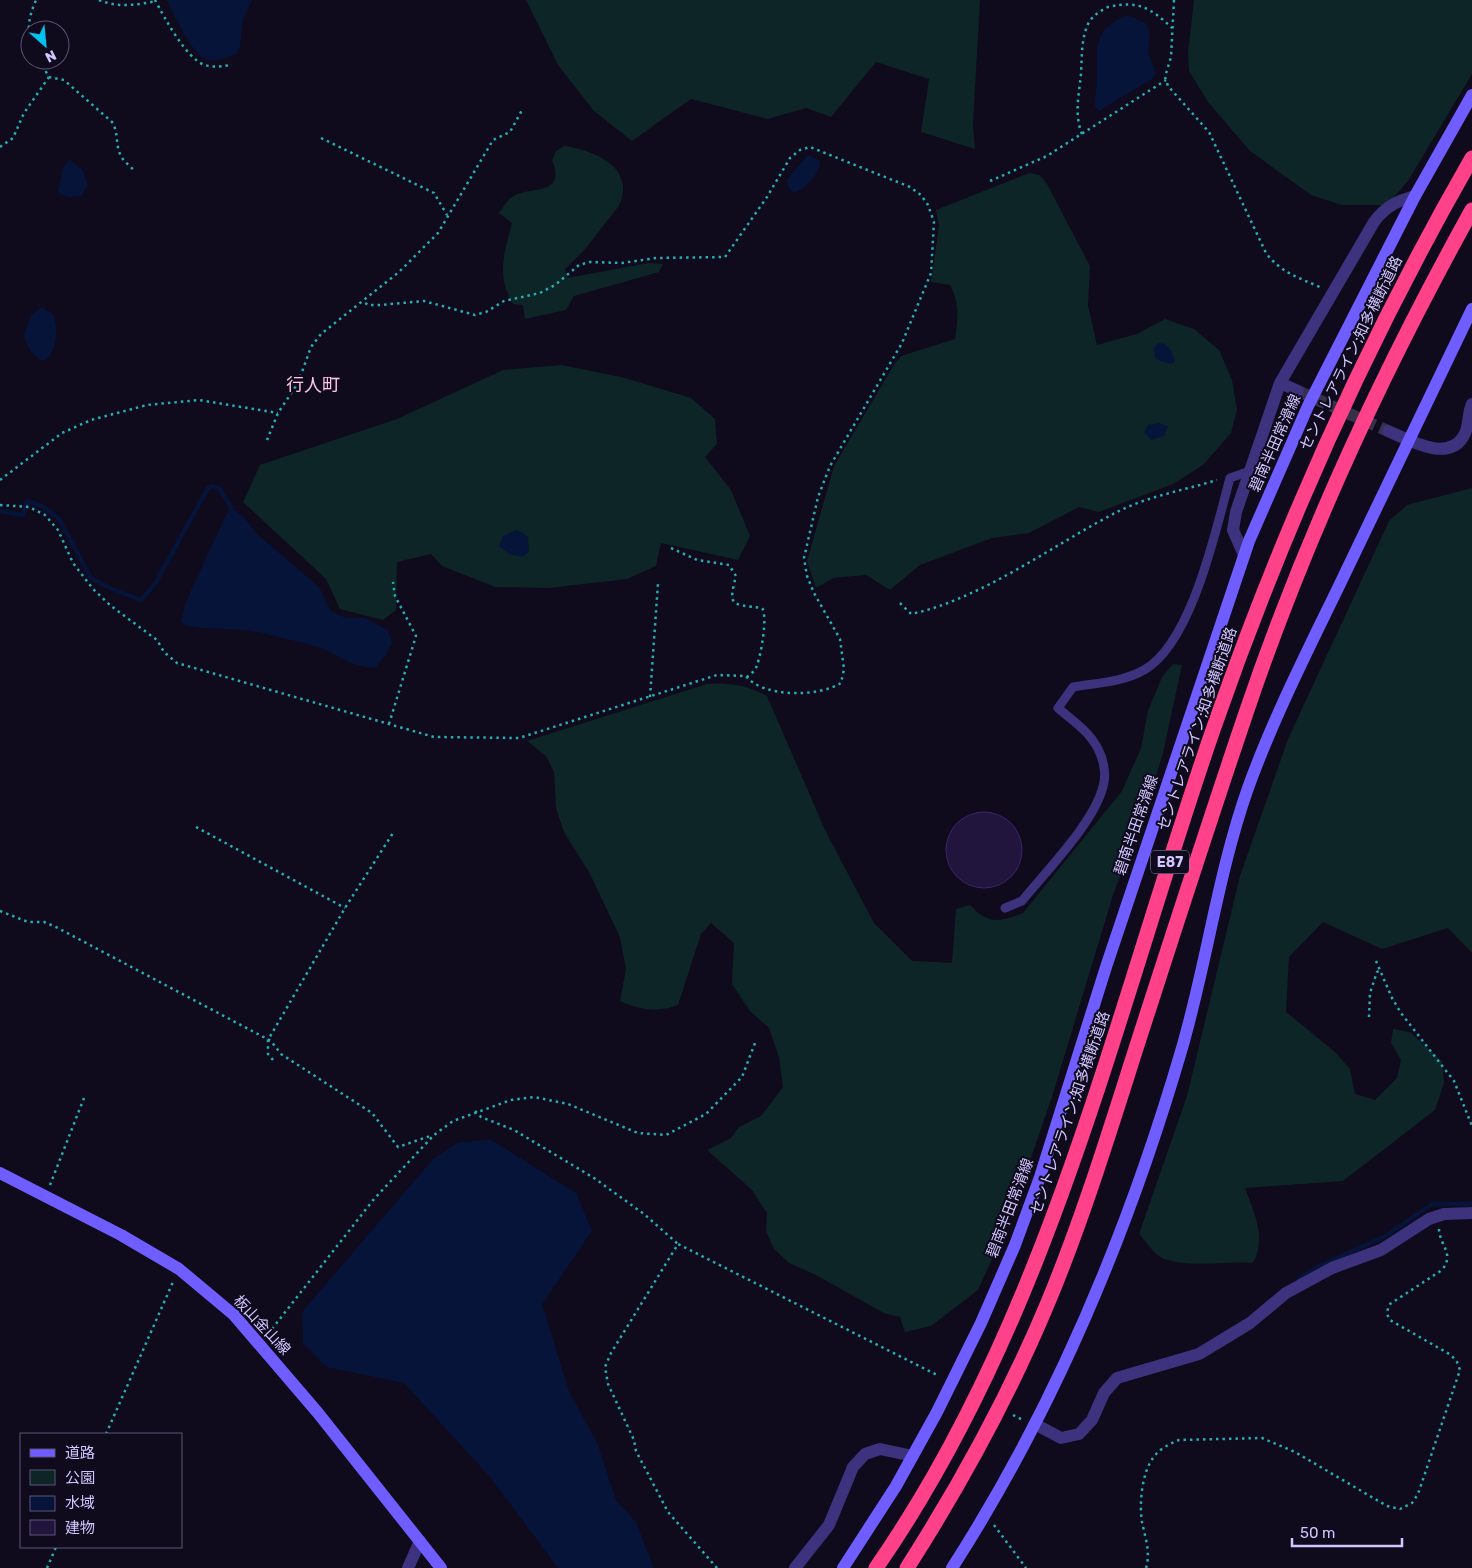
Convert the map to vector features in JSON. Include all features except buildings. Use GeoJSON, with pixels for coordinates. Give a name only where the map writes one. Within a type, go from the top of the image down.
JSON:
{"type":"FeatureCollection","features":[{"type":"Feature","properties":{"kind":"highway","name":"セントレアライン;知多横断道路"},"geometry":{"type":"LineString","coordinates":[[876,1568],[948,1453],[1003,1344],[1082,1137],[1214,728],[1265,586],[1348,396],[1438,218],[1472,158]]}},
{"type":"Feature","properties":{"kind":"highway","name":"E87"},"geometry":{"type":"LineString","coordinates":[[907,1568],[970,1465],[1000,1408],[1050,1298],[1098,1167],[1246,713],[1298,574],[1345,463],[1381,385],[1417,311],[1472,210]]}},
{"type":"Feature","properties":{"kind":"main road","name":"碧南半田常滑線"},"geometry":{"type":"LineString","coordinates":[[843,1568],[913,1456],[981,1323],[1037,1186],[1106,967],[1244,555],[1308,406],[1415,196],[1472,95]]}},
{"type":"Feature","properties":{"kind":"main road"},"geometry":{"type":"LineString","coordinates":[[952,1568],[986,1515],[1035,1424],[1080,1329],[1148,1158],[1201,978],[1221,882],[1247,790],[1277,714],[1472,309]]}},
{"type":"Feature","properties":{"kind":"main road","name":"板山金山線"},"geometry":{"type":"LineString","coordinates":[[0,1173],[121,1235],[179,1270],[234,1315],[318,1413],[441,1568]]}},
{"type":"Feature","properties":{"kind":"street"},"geometry":{"type":"LineString","coordinates":[[1244,555],[1233,530],[1236,512],[1280,383],[1384,209],[1398,200],[1415,196]]}},
{"type":"Feature","properties":{"kind":"street"},"geometry":{"type":"LineString","coordinates":[[1280,383],[1298,391]]}},
{"type":"Feature","properties":{"kind":"street"},"geometry":{"type":"LineString","coordinates":[[1388,431],[1435,449],[1453,446],[1463,437],[1472,404]]}},
{"type":"Feature","properties":{"kind":"street"},"geometry":{"type":"LineString","coordinates":[[1035,1424],[1061,1438],[1079,1434],[1092,1420],[1104,1393],[1117,1378],[1199,1354],[1250,1323],[1286,1294],[1332,1268],[1381,1250],[1429,1219],[1440,1215],[1472,1213]]}},
{"type":"Feature","properties":{"kind":"street"},"geometry":{"type":"LineString","coordinates":[[795,1568],[829,1525],[853,1467],[865,1454],[880,1449],[913,1456]]}},
{"type":"Feature","properties":{"kind":"street"},"geometry":{"type":"LineString","coordinates":[[408,1568],[420,1540]]}},
{"type":"Feature","properties":{"kind":"lane"},"geometry":{"type":"LineString","coordinates":[[1005,908],[1022,901],[1092,814],[1105,781],[1104,764],[1099,750],[1087,732],[1058,708],[1073,687],[1128,676],[1145,670],[1173,640],[1202,577],[1230,478],[1250,471]]}},
{"type":"Feature","properties":{"kind":"path"},"geometry":{"type":"LineString","coordinates":[[29,20],[36,0]]}},
{"type":"Feature","properties":{"kind":"path"},"geometry":{"type":"LineString","coordinates":[[100,0],[110,5],[137,5],[156,0],[164,16],[196,60],[213,67],[232,65]]}},
{"type":"Feature","properties":{"kind":"path"},"geometry":{"type":"LineString","coordinates":[[1174,0],[1171,56],[1166,80],[1168,86],[1209,132],[1266,253],[1275,265],[1288,274],[1333,292]]}},
{"type":"Feature","properties":{"kind":"path"},"geometry":{"type":"LineString","coordinates":[[1082,134],[1076,118],[1082,46],[1089,22],[1101,10],[1124,1],[1145,5],[1172,28]]}},
{"type":"Feature","properties":{"kind":"path"},"geometry":{"type":"LineString","coordinates":[[45,70],[49,77],[64,80],[112,122],[117,130],[119,152],[122,159],[135,171]]}},
{"type":"Feature","properties":{"kind":"path"},"geometry":{"type":"LineString","coordinates":[[0,147],[13,138],[24,113],[49,77]]}},
{"type":"Feature","properties":{"kind":"path"},"geometry":{"type":"LineString","coordinates":[[990,181],[1047,156],[1099,121],[1166,80]]}},
{"type":"Feature","properties":{"kind":"path"},"geometry":{"type":"LineString","coordinates":[[267,440],[278,413],[298,382],[311,347],[321,334],[364,302],[415,257],[438,233],[493,140],[510,132],[522,110]]}},
{"type":"Feature","properties":{"kind":"path"},"geometry":{"type":"LineString","coordinates":[[321,138],[434,194],[448,215]]}},
{"type":"Feature","properties":{"kind":"path"},"geometry":{"type":"LineString","coordinates":[[0,505],[29,508],[45,515],[58,530],[73,563],[93,590],[111,606],[157,640],[164,652],[177,663],[434,737],[520,738],[717,675],[747,677],[751,682],[771,690],[798,694],[836,686],[841,683],[844,677],[840,639],[814,593],[804,558],[818,497],[830,466],[902,343],[931,273],[934,222],[928,205],[921,195],[910,187],[810,147],[800,150],[790,158],[768,198],[725,257],[656,258],[622,263],[590,262],[579,265],[555,285],[540,293],[504,301],[475,315],[424,301],[380,305],[368,305],[364,302]]}},
{"type":"Feature","properties":{"kind":"path"},"geometry":{"type":"LineString","coordinates":[[0,480],[62,433],[91,420],[148,406],[199,400],[278,413]]}},
{"type":"Feature","properties":{"kind":"path"},"geometry":{"type":"LineString","coordinates":[[900,603],[911,614],[936,608],[1040,556],[1126,508],[1230,478]]}},
{"type":"Feature","properties":{"kind":"path"},"geometry":{"type":"LineString","coordinates":[[671,548],[697,560],[729,565],[736,576],[731,595],[732,600],[738,605],[762,608],[764,610],[765,619],[757,666],[747,677]]}},
{"type":"Feature","properties":{"kind":"path"},"geometry":{"type":"LineString","coordinates":[[389,724],[416,636],[395,596],[393,582]]}},
{"type":"Feature","properties":{"kind":"path"},"geometry":{"type":"LineString","coordinates":[[650,697],[658,583]]}},
{"type":"Feature","properties":{"kind":"path"},"geometry":{"type":"LineString","coordinates":[[196,827],[345,908]]}},
{"type":"Feature","properties":{"kind":"path"},"geometry":{"type":"LineString","coordinates":[[274,1060],[268,1054],[268,1040],[345,908],[392,833]]}},
{"type":"Feature","properties":{"kind":"path"},"geometry":{"type":"LineString","coordinates":[[0,911],[28,922],[44,922],[56,927],[268,1040],[282,1054],[372,1113],[398,1147],[434,1135]]}},
{"type":"Feature","properties":{"kind":"path"},"geometry":{"type":"LineString","coordinates":[[1376,961],[1392,998],[1401,1013],[1454,1081],[1472,1126]]}},
{"type":"Feature","properties":{"kind":"path"},"geometry":{"type":"LineString","coordinates":[[1369,1017],[1370,993],[1377,972],[1380,971]]}},
{"type":"Feature","properties":{"kind":"path"},"geometry":{"type":"LineString","coordinates":[[259,1345],[374,1199],[434,1135],[453,1121],[475,1111],[510,1100],[534,1097],[568,1104],[638,1133],[666,1135],[706,1114],[742,1077],[754,1043]]}},
{"type":"Feature","properties":{"kind":"path"},"geometry":{"type":"LineString","coordinates":[[46,1195],[84,1098]]}},
{"type":"Feature","properties":{"kind":"path"},"geometry":{"type":"LineString","coordinates":[[475,1111],[481,1117],[514,1130],[594,1178],[644,1214],[678,1244],[937,1375]]}},
{"type":"Feature","properties":{"kind":"path"},"geometry":{"type":"LineString","coordinates":[[1146,1568],[1146,1541],[1141,1514],[1146,1475],[1153,1458],[1168,1445],[1179,1440],[1262,1438],[1295,1452],[1387,1506],[1400,1509],[1412,1503],[1418,1494],[1460,1370],[1457,1362],[1451,1355],[1390,1320],[1387,1316],[1387,1309],[1390,1304],[1442,1270],[1448,1263],[1449,1257],[1439,1233],[1440,1215]]}},
{"type":"Feature","properties":{"kind":"path"},"geometry":{"type":"LineString","coordinates":[[678,1244],[611,1353],[605,1367],[608,1384],[634,1440],[636,1451],[668,1512],[717,1568]]}},
{"type":"Feature","properties":{"kind":"path"},"geometry":{"type":"LineString","coordinates":[[106,1433],[179,1270]]}},
{"type":"Feature","properties":{"kind":"path"},"geometry":{"type":"LineString","coordinates":[[986,1515],[1026,1568]]}},
{"type":"Feature","properties":{"kind":"path"},"geometry":{"type":"LineString","coordinates":[[47,1568],[56,1548]]}},
{"type":"Feature","properties":{"kind":"green space"},"geometry":{"type":"Polygon","coordinates":[[[526,0],[980,0],[973,124],[975,149],[921,132],[929,79],[876,62],[831,117],[806,108],[768,119],[691,99],[632,141],[594,111],[558,65],[526,0]]]}},
{"type":"Feature","properties":{"kind":"green space"},"geometry":{"type":"Polygon","coordinates":[[[1194,0],[1472,0],[1472,74],[1408,181],[1387,205],[1342,205],[1311,195],[1250,151],[1208,102],[1189,71],[1188,52],[1194,0]]]}},
{"type":"Feature","properties":{"kind":"green space"},"geometry":{"type":"Polygon","coordinates":[[[564,146],[586,151],[607,161],[621,177],[623,188],[621,201],[616,210],[585,249],[565,269],[567,278],[648,263],[663,264],[659,272],[574,296],[566,310],[525,319],[523,305],[513,304],[505,283],[503,274],[504,255],[512,223],[499,213],[512,197],[550,185],[554,180],[555,172],[552,160],[556,151],[564,146]]]}},
{"type":"Feature","properties":{"kind":"green space"},"geometry":{"type":"Polygon","coordinates":[[[1029,173],[1040,175],[1047,184],[1090,266],[1088,305],[1097,345],[1137,334],[1165,319],[1194,329],[1219,350],[1232,380],[1237,410],[1231,433],[1203,465],[1173,484],[1099,512],[1079,507],[1029,533],[992,538],[920,565],[890,590],[866,575],[833,578],[816,588],[807,561],[834,466],[901,356],[955,339],[957,312],[953,292],[950,285],[931,282],[939,226],[936,210],[1029,173]]]}},
{"type":"Feature","properties":{"kind":"green space"},"geometry":{"type":"Polygon","coordinates":[[[562,365],[625,378],[691,398],[715,419],[717,444],[705,457],[731,490],[750,536],[738,560],[661,543],[656,566],[627,579],[549,588],[495,587],[442,566],[431,554],[397,562],[396,610],[383,620],[340,609],[326,579],[243,502],[260,465],[397,419],[503,370],[562,365]]]}},
{"type":"Feature","properties":{"kind":"green space"},"geometry":{"type":"Polygon","coordinates":[[[1472,488],[1472,953],[1448,928],[1382,949],[1323,922],[1289,957],[1286,1012],[1334,1051],[1350,1069],[1355,1094],[1375,1100],[1397,1078],[1401,1060],[1391,1043],[1393,1029],[1410,1032],[1442,1061],[1444,1083],[1435,1110],[1343,1181],[1245,1188],[1258,1225],[1259,1244],[1253,1263],[1197,1264],[1164,1259],[1154,1252],[1139,1234],[1187,1096],[1240,876],[1288,739],[1389,521],[1407,505],[1472,488]]]}},
{"type":"Feature","properties":{"kind":"green space"},"geometry":{"type":"Polygon","coordinates":[[[1173,664],[1182,665],[1163,753],[1149,799],[1113,895],[1052,1097],[1008,1224],[978,1290],[931,1326],[905,1332],[900,1317],[884,1313],[814,1274],[789,1263],[774,1249],[766,1231],[767,1213],[752,1190],[707,1150],[731,1138],[739,1127],[761,1116],[783,1087],[779,1057],[769,1028],[750,1011],[732,984],[734,943],[711,923],[701,934],[678,1005],[656,1010],[635,1007],[620,1001],[626,969],[620,937],[589,872],[564,832],[556,808],[554,772],[546,756],[527,741],[707,684],[723,683],[738,685],[767,696],[825,830],[874,923],[912,961],[952,963],[956,909],[970,905],[983,916],[995,920],[1023,913],[1122,791],[1141,748],[1148,711],[1162,677],[1173,664]]]}},
{"type":"Feature","properties":{"kind":"water"},"geometry":{"type":"Polygon","coordinates":[[[167,0],[252,0],[243,20],[240,47],[236,54],[220,60],[212,61],[205,59],[194,49],[183,32],[167,0]]]}},
{"type":"Feature","properties":{"kind":"water"},"geometry":{"type":"Polygon","coordinates":[[[1127,15],[1146,23],[1150,32],[1148,52],[1156,74],[1152,79],[1099,111],[1095,106],[1098,42],[1107,27],[1127,15]]]}},
{"type":"Feature","properties":{"kind":"water"},"geometry":{"type":"Polygon","coordinates":[[[808,155],[820,161],[819,166],[815,176],[807,185],[798,192],[793,193],[788,186],[787,179],[808,155]]]}},
{"type":"Feature","properties":{"kind":"water"},"geometry":{"type":"Polygon","coordinates":[[[70,160],[83,170],[88,186],[81,196],[68,197],[58,193],[63,168],[70,160]]]}},
{"type":"Feature","properties":{"kind":"water"},"geometry":{"type":"Polygon","coordinates":[[[42,307],[53,314],[56,326],[56,339],[52,352],[44,361],[40,360],[31,350],[24,334],[32,314],[42,307]]]}},
{"type":"Feature","properties":{"kind":"water"},"geometry":{"type":"Polygon","coordinates":[[[1158,343],[1165,344],[1171,350],[1175,362],[1170,364],[1155,359],[1154,347],[1158,343]]]}},
{"type":"Feature","properties":{"kind":"water"},"geometry":{"type":"Polygon","coordinates":[[[1158,423],[1168,426],[1164,436],[1151,440],[1144,432],[1148,425],[1158,423]]]}},
{"type":"Feature","properties":{"kind":"water"},"geometry":{"type":"Polygon","coordinates":[[[231,508],[243,516],[257,534],[319,587],[331,611],[346,618],[365,618],[388,630],[392,643],[386,655],[375,668],[350,663],[333,653],[317,647],[257,632],[184,625],[181,620],[187,599],[231,508]]]}},
{"type":"Feature","properties":{"kind":"water"},"geometry":{"type":"Polygon","coordinates":[[[516,530],[528,537],[529,552],[522,557],[509,554],[499,546],[503,536],[516,530]]]}},
{"type":"Feature","properties":{"kind":"water"},"geometry":{"type":"Polygon","coordinates":[[[490,1139],[576,1193],[592,1231],[542,1304],[569,1391],[598,1445],[616,1500],[636,1522],[654,1568],[558,1568],[490,1477],[404,1383],[326,1367],[303,1343],[302,1312],[433,1159],[457,1143],[490,1139]]]}},
{"type":"Feature","properties":{"kind":"waterway"},"geometry":{"type":"LineString","coordinates":[[0,511],[23,515],[27,501],[42,506],[59,519],[91,578],[112,589],[141,600],[155,584],[208,488],[213,486],[220,489],[231,508]]}},
{"type":"Feature","properties":{"kind":"waterway"},"geometry":{"type":"LineString","coordinates":[[1299,1279],[1319,1266],[1384,1237],[1432,1204],[1472,1204]]}},
{"type":"Feature","properties":{"kind":"tunnel"},"geometry":{"type":"LineString","coordinates":[[1298,391],[1388,431]]}},
{"type":"Feature","properties":{"kind":"district","name":"行人町"},"geometry":{"type":"Point","coordinates":[313,385]}}]}
